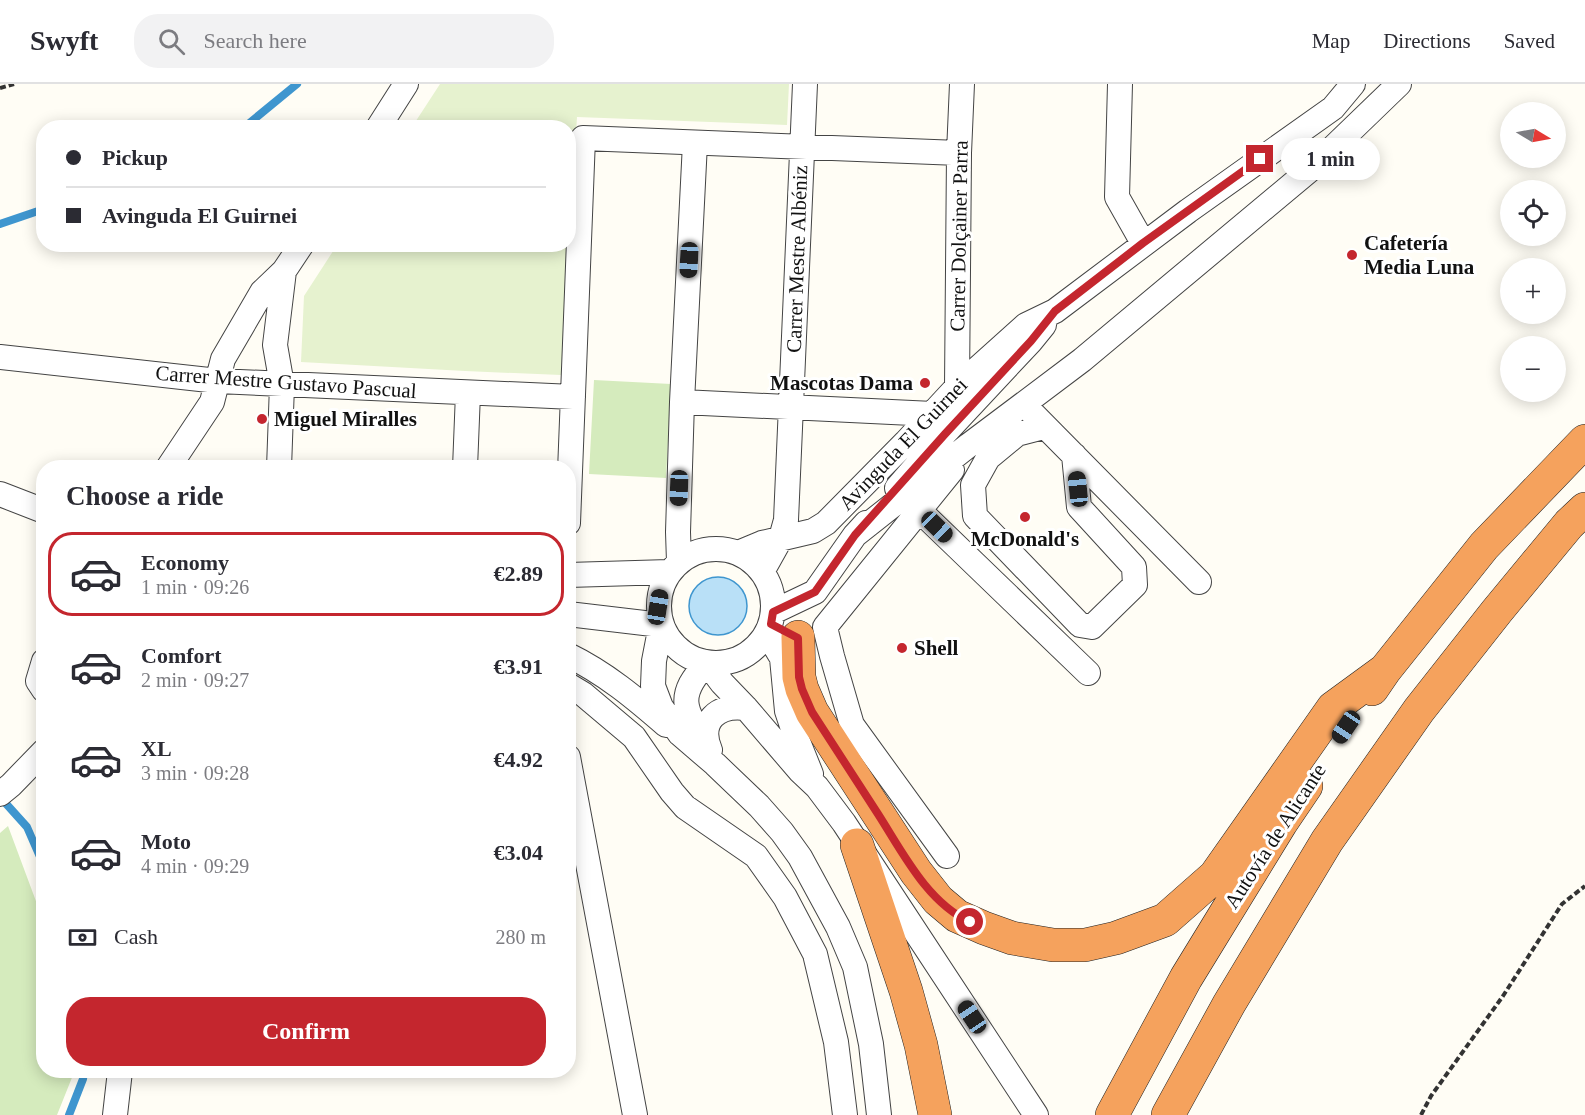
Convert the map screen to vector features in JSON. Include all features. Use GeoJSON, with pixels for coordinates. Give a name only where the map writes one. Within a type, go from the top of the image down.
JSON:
{"type":"FeatureCollection","features":[{"type":"Feature","properties":{"kind":"highway","name":"Autovía de Alicante"},"geometry":{"type":"LineString","coordinates":[[1112,1115],[1186,978],[1263,852],[1385,670],[1484,546],[1585,441]]}},
{"type":"Feature","properties":{"kind":"highway"},"geometry":{"type":"LineString","coordinates":[[1168,1115],[1229,1004],[1334,832],[1433,692],[1497,610],[1569,524],[1585,509]]}},
{"type":"Feature","properties":{"kind":"highway"},"geometry":{"type":"LineString","coordinates":[[787,627],[802,689],[812,712],[916,872],[938,900],[957,916],[984,928],[1012,938],[1053,945],[1085,945],[1116,939],[1165,920],[1215,876],[1334,708],[1385,670]]}},
{"type":"Feature","properties":{"kind":"highway"},"geometry":{"type":"LineString","coordinates":[[857,845],[906,991],[921,1045],[935,1115]]}},
{"type":"Feature","properties":{"kind":"street"},"geometry":{"type":"LineString","coordinates":[[383,120],[406,84]]}},
{"type":"Feature","properties":{"kind":"street","name":"Carrer Mestre Albéniz"},"geometry":{"type":"LineString","coordinates":[[762,572],[781,538],[786,520],[805,84]]}},
{"type":"Feature","properties":{"kind":"street","name":"Carrer Dolçainer Parra"},"geometry":{"type":"LineString","coordinates":[[957,387],[959,153],[962,84]]}},
{"type":"Feature","properties":{"kind":"street"},"geometry":{"type":"LineString","coordinates":[[1120,84],[1118,196],[1143,243]]}},
{"type":"Feature","properties":{"kind":"street","name":"Avinguda El Guirnei"},"geometry":{"type":"LineString","coordinates":[[738,553],[762,543],[813,531],[826,523],[957,387],[1026,325],[1055,311],[1143,243],[1333,108],[1353,84]]}},
{"type":"Feature","properties":{"kind":"street"},"geometry":{"type":"LineString","coordinates":[[855,535],[937,477],[969,445],[1082,360],[1312,168],[1399,84]]}},
{"type":"Feature","properties":{"kind":"street"},"geometry":{"type":"LineString","coordinates":[[570,460],[583,138],[959,153]]}},
{"type":"Feature","properties":{"kind":"street"},"geometry":{"type":"LineString","coordinates":[[674,567],[678,532],[694,143]]}},
{"type":"Feature","properties":{"kind":"street"},"geometry":{"type":"LineString","coordinates":[[173,460],[212,402],[224,359],[262,292],[284,271],[297,252]]}},
{"type":"Feature","properties":{"kind":"street"},"geometry":{"type":"LineString","coordinates":[[279,460],[282,385],[275,345],[284,271]]}},
{"type":"Feature","properties":{"kind":"street","name":"Avinguda El Guirnei"},"geometry":{"type":"LineString","coordinates":[[787,627],[855,535],[1031,341],[1055,311]]}},
{"type":"Feature","properties":{"kind":"street","name":"Carrer Mestre Gustavo Pascual"},"geometry":{"type":"LineString","coordinates":[[0,357],[218,381],[573,397]]}},
{"type":"Feature","properties":{"kind":"street"},"geometry":{"type":"LineString","coordinates":[[465,460],[468,393]]}},
{"type":"Feature","properties":{"kind":"street"},"geometry":{"type":"LineString","coordinates":[[682,402],[933,414]]}},
{"type":"Feature","properties":{"kind":"street"},"geometry":{"type":"LineString","coordinates":[[1023,403],[1044,427],[1199,582]]}},
{"type":"Feature","properties":{"kind":"street"},"geometry":{"type":"LineString","coordinates":[[1044,427],[1017,434],[988,458],[973,485],[975,516],[1080,625],[1092,627],[1135,585],[1134,567],[1079,507],[1074,455]]}},
{"type":"Feature","properties":{"kind":"street"},"geometry":{"type":"LineString","coordinates":[[937,477],[973,485]]}},
{"type":"Feature","properties":{"kind":"street"},"geometry":{"type":"LineString","coordinates":[[937,477],[920,511],[787,627],[742,658],[725,663],[695,660],[679,650],[667,636],[661,625],[658,607],[661,589],[674,567],[692,554],[707,549],[723,549],[738,553],[752,561],[769,584],[787,627],[832,656],[852,726],[947,855]]}},
{"type":"Feature","properties":{"kind":"street"},"geometry":{"type":"LineString","coordinates":[[0,494],[36,508]]}},
{"type":"Feature","properties":{"kind":"street"},"geometry":{"type":"LineString","coordinates":[[920,511],[1088,673]]}},
{"type":"Feature","properties":{"kind":"street"},"geometry":{"type":"LineString","coordinates":[[576,574],[674,567]]}},
{"type":"Feature","properties":{"kind":"street"},"geometry":{"type":"LineString","coordinates":[[576,615],[661,625]]}},
{"type":"Feature","properties":{"kind":"street"},"geometry":{"type":"LineString","coordinates":[[661,625],[654,661],[653,686],[661,707],[680,734]]}},
{"type":"Feature","properties":{"kind":"street"},"geometry":{"type":"LineString","coordinates":[[787,627],[782,658],[787,711],[817,787]]}},
{"type":"Feature","properties":{"kind":"street"},"geometry":{"type":"LineString","coordinates":[[576,659],[592,667],[632,696],[669,728],[711,753]]}},
{"type":"Feature","properties":{"kind":"street"},"geometry":{"type":"LineString","coordinates":[[707,663],[800,771],[817,787],[844,824],[1036,1115]]}},
{"type":"Feature","properties":{"kind":"street"},"geometry":{"type":"LineString","coordinates":[[707,663],[688,688],[686,705],[688,715],[711,753],[782,832],[800,857],[838,927],[855,967],[871,1044],[879,1115]]}},
{"type":"Feature","properties":{"kind":"street"},"geometry":{"type":"LineString","coordinates":[[576,690],[634,737],[685,807],[756,856],[785,897],[816,954],[836,1042],[845,1115]]}},
{"type":"Feature","properties":{"kind":"street"},"geometry":{"type":"LineString","coordinates":[[711,753],[707,725],[712,717],[719,711],[731,707],[746,708]]}},
{"type":"Feature","properties":{"kind":"street"},"geometry":{"type":"LineString","coordinates":[[6,790],[36,759]]}},
{"type":"Feature","properties":{"kind":"street"},"geometry":{"type":"LineString","coordinates":[[6,790],[36,774]]}},
{"type":"Feature","properties":{"kind":"street"},"geometry":{"type":"LineString","coordinates":[[576,801],[635,1115]]}},
{"type":"Feature","properties":{"kind":"street"},"geometry":{"type":"LineString","coordinates":[[115,1115],[119,1078]]}},
{"type":"Feature","properties":{"kind":"path"},"geometry":{"type":"LineString","coordinates":[[0,88],[14,84]]}},
{"type":"Feature","properties":{"kind":"path"},"geometry":{"type":"LineString","coordinates":[[1421,1115],[1431,1096],[1503,996],[1562,904],[1585,886]]}},
{"type":"Feature","properties":{"kind":"green space"},"geometry":{"type":"Polygon","coordinates":[[[440,84],[789,84],[787,125],[577,117],[576,133],[576,120],[417,120],[440,84]]]}},
{"type":"Feature","properties":{"kind":"green space"},"geometry":{"type":"Polygon","coordinates":[[[332,252],[569,252],[561,375],[301,362],[304,296],[332,252]]]}},
{"type":"Feature","properties":{"kind":"green space"},"geometry":{"type":"Polygon","coordinates":[[[594,380],[671,384],[666,478],[589,474],[594,380]]]}},
{"type":"Feature","properties":{"kind":"green space"},"geometry":{"type":"Polygon","coordinates":[[[8,826],[36,901],[36,1078],[72,1078],[57,1115],[0,1115],[0,833],[8,826]]]}},
{"type":"Feature","properties":{"kind":"water"},"geometry":{"type":"Polygon","coordinates":[[[712,577],[724,577],[739,585],[747,600],[747,612],[739,627],[724,635],[712,635],[697,627],[689,612],[689,600],[697,585],[712,577]]]}},
{"type":"Feature","properties":{"kind":"waterway"},"geometry":{"type":"LineString","coordinates":[[253,120],[297,84]]}},
{"type":"Feature","properties":{"kind":"waterway"},"geometry":{"type":"LineString","coordinates":[[0,224],[36,212]]}},
{"type":"Feature","properties":{"kind":"waterway"},"geometry":{"type":"LineString","coordinates":[[0,797],[27,827],[36,848]]}},
{"type":"Feature","properties":{"kind":"waterway"},"geometry":{"type":"LineString","coordinates":[[69,1115],[83,1078]]}},
{"type":"Feature","properties":{"kind":"place","name":"Cafetería Media Luna"},"geometry":{"type":"Point","coordinates":[1352,255]}},
{"type":"Feature","properties":{"kind":"place","name":"Mascotas Dama"},"geometry":{"type":"Point","coordinates":[925,383]}},
{"type":"Feature","properties":{"kind":"place","name":"Miguel Miralles"},"geometry":{"type":"Point","coordinates":[262,419]}},
{"type":"Feature","properties":{"kind":"place","name":"McDonald's"},"geometry":{"type":"Point","coordinates":[1025,517]}},
{"type":"Feature","properties":{"kind":"place","name":"Shell"},"geometry":{"type":"Point","coordinates":[902,648]}},
{"type":"Feature","properties":{"kind":"route"},"geometry":{"type":"LineString","coordinates":[[970,922],[957,916],[938,900],[916,872],[812,712],[799,677],[798,638],[771,624],[773,612],[815,592],[855,535],[1031,341],[1055,311],[1143,243],[1260,159]]}}]}
